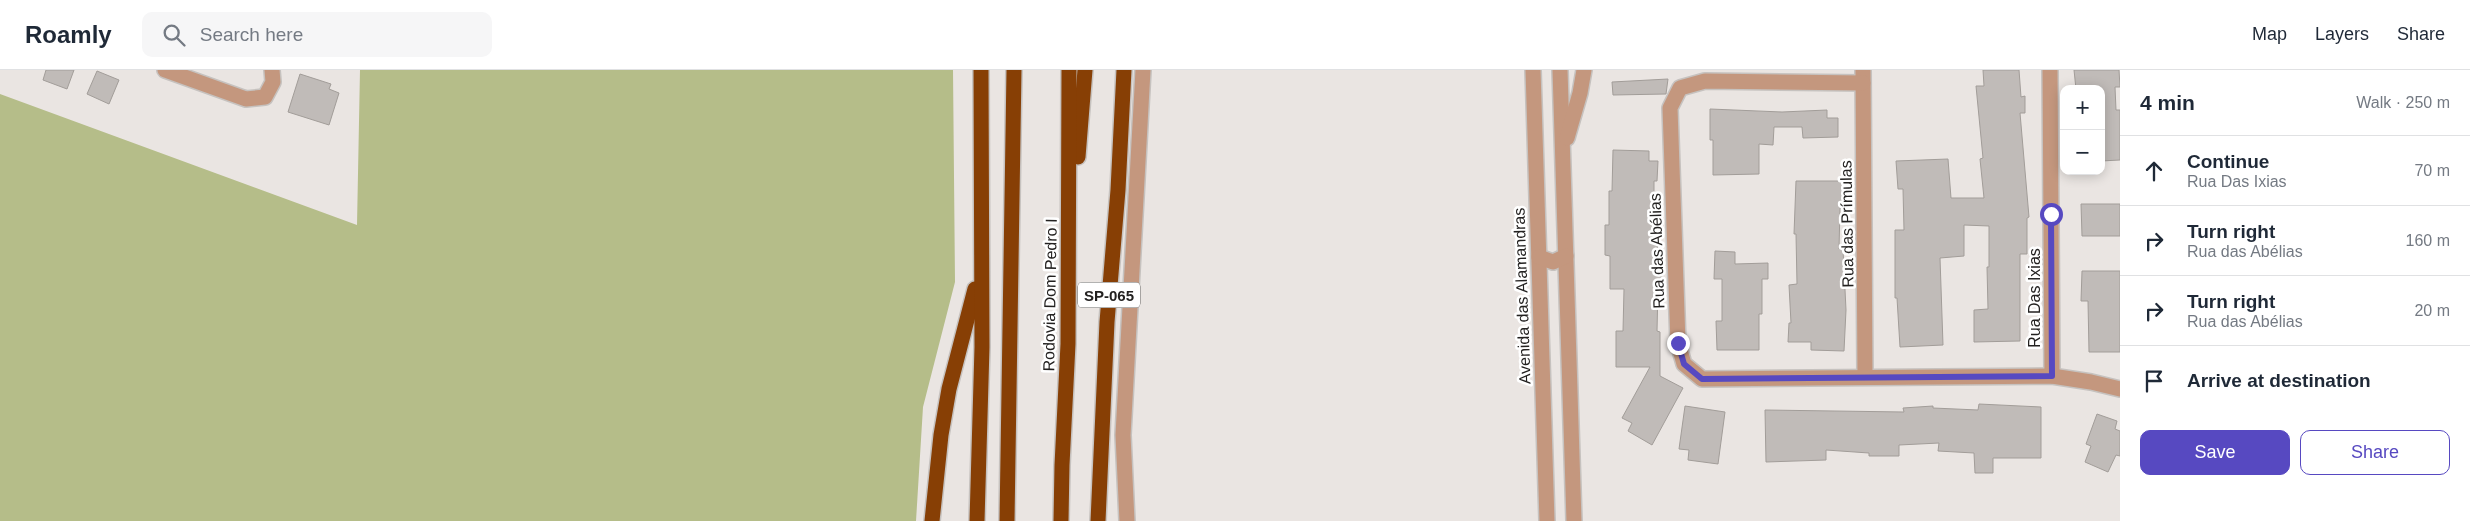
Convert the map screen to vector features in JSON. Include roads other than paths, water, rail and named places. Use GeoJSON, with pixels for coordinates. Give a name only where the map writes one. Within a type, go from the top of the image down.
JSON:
{"type":"FeatureCollection","features":[{"type":"Feature","properties":{"kind":"highway"},"geometry":{"type":"LineString","coordinates":[[977,521],[982,346],[980,271],[981,70]]}},
{"type":"Feature","properties":{"kind":"highway"},"geometry":{"type":"LineString","coordinates":[[1007,521],[1014,70]]}},
{"type":"Feature","properties":{"kind":"highway","name":"Rodovia Dom Pedro I"},"geometry":{"type":"LineString","coordinates":[[1061,521],[1068,344],[1069,70]]}},
{"type":"Feature","properties":{"kind":"highway"},"geometry":{"type":"LineString","coordinates":[[1068,284],[1085,70]]}},
{"type":"Feature","properties":{"kind":"highway","name":"SP-065"},"geometry":{"type":"LineString","coordinates":[[1099,521],[1107,322],[1118,190],[1124,70]]}},
{"type":"Feature","properties":{"kind":"highway"},"geometry":{"type":"LineString","coordinates":[[932,521],[941,435],[949,389],[980,271]]}},
{"type":"Feature","properties":{"kind":"street"},"geometry":{"type":"LineString","coordinates":[[165,70],[246,99],[265,97],[273,82],[272,70]]}},
{"type":"Feature","properties":{"kind":"street"},"geometry":{"type":"LineString","coordinates":[[1127,521],[1122,436],[1142,70]]}},
{"type":"Feature","properties":{"kind":"street","name":"Avenida das Alamandras"},"geometry":{"type":"LineString","coordinates":[[1533,70],[1547,521]]}},
{"type":"Feature","properties":{"kind":"street"},"geometry":{"type":"LineString","coordinates":[[1560,70],[1574,521]]}},
{"type":"Feature","properties":{"kind":"street"},"geometry":{"type":"LineString","coordinates":[[1563,152],[1580,93],[1584,70]]}},
{"type":"Feature","properties":{"kind":"street","name":"Rua Das Ixias"},"geometry":{"type":"LineString","coordinates":[[2050,70],[2052,376]]}},
{"type":"Feature","properties":{"kind":"street","name":"Rua das Abélias"},"geometry":{"type":"LineString","coordinates":[[1863,77],[1705,81],[1680,88],[1670,108],[1678,343],[1684,364],[1702,379],[2052,376],[2091,382],[2120,390]]}},
{"type":"Feature","properties":{"kind":"street","name":"Rua das Prímulas"},"geometry":{"type":"LineString","coordinates":[[1863,77],[1866,377]]}},
{"type":"Feature","properties":{"kind":"street"},"geometry":{"type":"LineString","coordinates":[[1539,256],[1553,262],[1566,256]]}}]}
